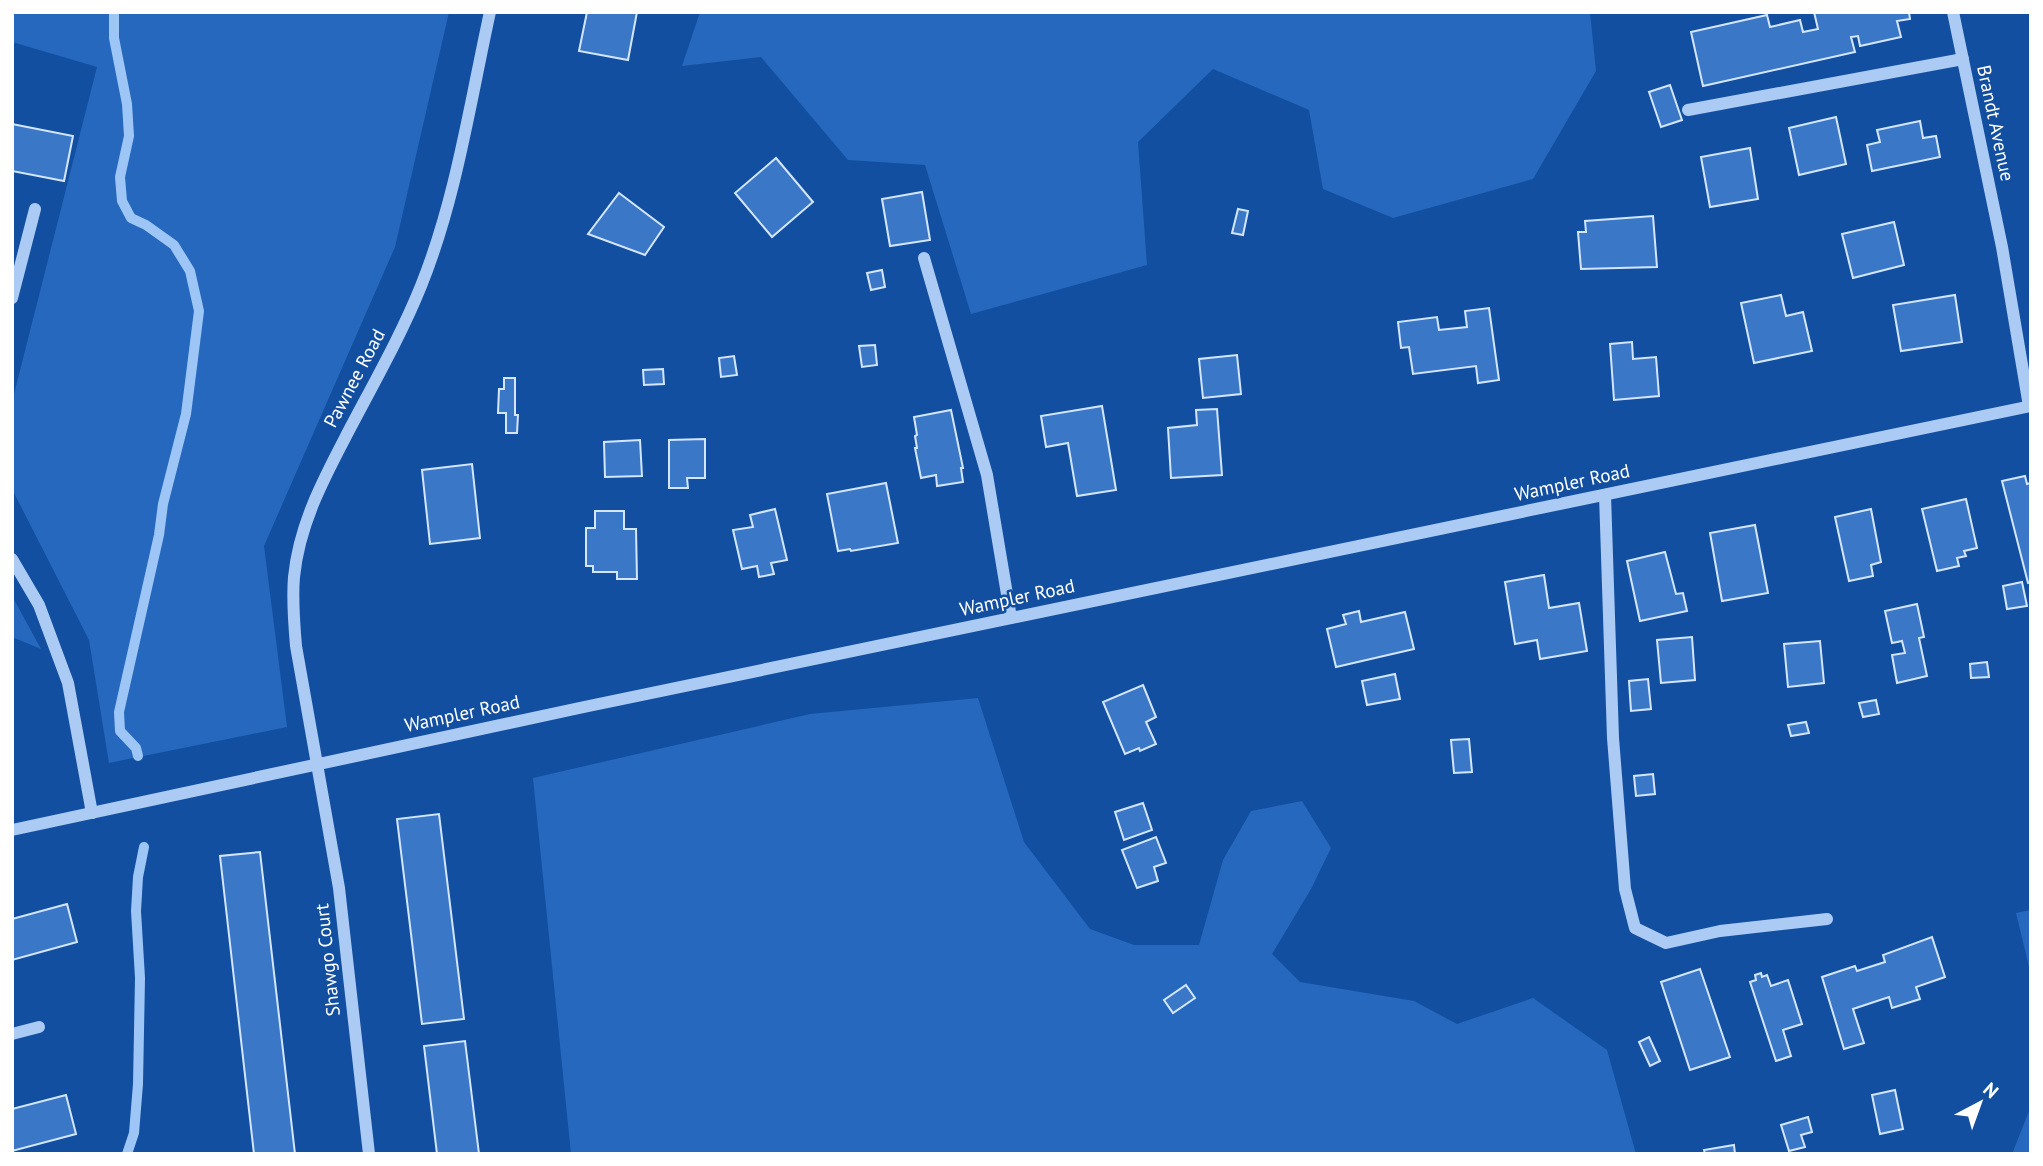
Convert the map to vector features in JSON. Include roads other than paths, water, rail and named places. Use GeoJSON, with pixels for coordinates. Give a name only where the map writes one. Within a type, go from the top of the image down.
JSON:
{"type":"FeatureCollection","features":[{"type":"Feature","properties":{"kind":"street","name":"Pawnee Road"},"geometry":{"type":"LineString","coordinates":[[317,764],[296,646],[293,608],[298,554],[321,483],[408,317],[434,252],[452,185],[489,12]]}},
{"type":"Feature","properties":{"kind":"street","name":"Brandt Avenue"},"geometry":{"type":"LineString","coordinates":[[1953,12],[2002,247],[2030,406]]}},
{"type":"Feature","properties":{"kind":"street"},"geometry":{"type":"LineString","coordinates":[[1688,110],[1963,59]]}},
{"type":"Feature","properties":{"kind":"street"},"geometry":{"type":"LineString","coordinates":[[12,298],[35,209]]}},
{"type":"Feature","properties":{"kind":"street"},"geometry":{"type":"LineString","coordinates":[[924,258],[987,475],[1011,618]]}},
{"type":"Feature","properties":{"kind":"street","name":"Wampler Road"},"geometry":{"type":"LineString","coordinates":[[12,830],[2030,406]]}},
{"type":"Feature","properties":{"kind":"street"},"geometry":{"type":"LineString","coordinates":[[1605,495],[1613,738],[1625,889],[1635,928],[1666,943],[1720,931],[1826,919]]}},
{"type":"Feature","properties":{"kind":"street"},"geometry":{"type":"LineString","coordinates":[[12,559],[39,605],[68,683],[92,813]]}},
{"type":"Feature","properties":{"kind":"street","name":"Shawgo Court"},"geometry":{"type":"LineString","coordinates":[[317,764],[339,888],[369,1154]]}},
{"type":"Feature","properties":{"kind":"street"},"geometry":{"type":"LineString","coordinates":[[12,1034],[39,1027]]}},
{"type":"Feature","properties":{"kind":"waterway"},"geometry":{"type":"LineString","coordinates":[[114,12],[114,38],[127,104],[129,136],[120,177],[122,201],[131,218],[174,245],[190,271],[199,311],[186,414],[163,504],[159,535],[119,712],[120,731],[136,748],[138,756]]}},
{"type":"Feature","properties":{"kind":"waterway"},"geometry":{"type":"LineString","coordinates":[[127,1154],[134,1133],[138,1084],[140,978],[136,911],[138,877],[144,847]]}}]}
